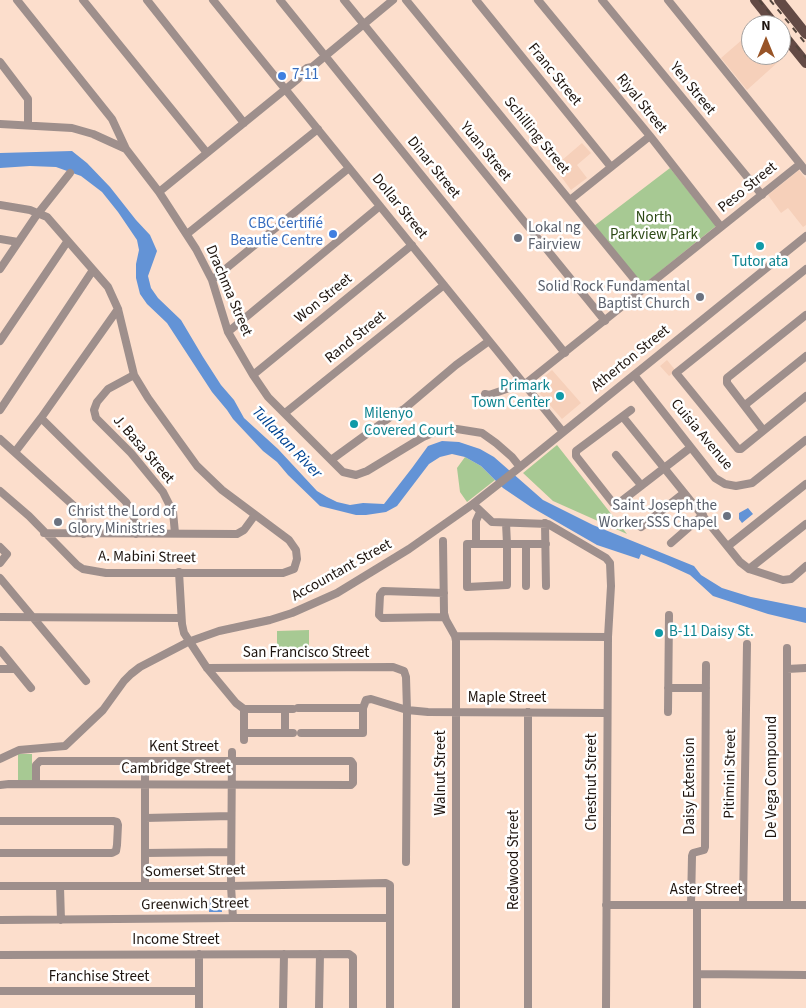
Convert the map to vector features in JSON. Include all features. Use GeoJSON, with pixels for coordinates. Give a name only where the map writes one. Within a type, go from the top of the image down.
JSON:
{"type":"FeatureCollection","features":[{"type":"Feature","properties":{"kind":"main road"},"geometry":{"type":"LineString","coordinates":[[755,0],[767,15]]}},
{"type":"Feature","properties":{"kind":"main road"},"geometry":{"type":"LineString","coordinates":[[779,0],[806,34]]}},
{"type":"Feature","properties":{"kind":"main road"},"geometry":{"type":"LineString","coordinates":[[791,44],[806,63]]}},
{"type":"Feature","properties":{"kind":"street"},"geometry":{"type":"LineString","coordinates":[[17,0],[112,119],[126,149]]}},
{"type":"Feature","properties":{"kind":"street"},"geometry":{"type":"LineString","coordinates":[[83,0],[207,153]]}},
{"type":"Feature","properties":{"kind":"street"},"geometry":{"type":"LineString","coordinates":[[147,0],[244,123]]}},
{"type":"Feature","properties":{"kind":"street","name":"Dollar Street"},"geometry":{"type":"LineString","coordinates":[[213,0],[563,432]]}},
{"type":"Feature","properties":{"kind":"street","name":"Dinar Street"},"geometry":{"type":"LineString","coordinates":[[280,0],[565,353]]}},
{"type":"Feature","properties":{"kind":"street","name":"Yuan Street"},"geometry":{"type":"LineString","coordinates":[[344,0],[604,321]]}},
{"type":"Feature","properties":{"kind":"street"},"geometry":{"type":"LineString","coordinates":[[159,192],[298,79],[300,74],[307,68],[312,67],[326,56],[393,0]]}},
{"type":"Feature","properties":{"kind":"street","name":"Schilling Street"},"geometry":{"type":"LineString","coordinates":[[406,0],[643,290]]}},
{"type":"Feature","properties":{"kind":"street","name":"Franc Street"},"geometry":{"type":"LineString","coordinates":[[476,0],[611,167]]}},
{"type":"Feature","properties":{"kind":"street","name":"Riyal Street"},"geometry":{"type":"LineString","coordinates":[[538,0],[650,136],[721,227]]}},
{"type":"Feature","properties":{"kind":"street","name":"Yen Street"},"geometry":{"type":"LineString","coordinates":[[602,0],[762,195]]}},
{"type":"Feature","properties":{"kind":"street"},"geometry":{"type":"LineString","coordinates":[[668,0],[806,172]]}},
{"type":"Feature","properties":{"kind":"street"},"geometry":{"type":"LineString","coordinates":[[0,62],[28,99],[28,125]]}},
{"type":"Feature","properties":{"kind":"street","name":"Drachma Street"},"geometry":{"type":"LineString","coordinates":[[0,124],[72,128],[93,134],[126,149],[159,192],[187,234],[212,280],[228,332],[253,375],[268,397],[343,472],[356,475],[367,471],[423,437],[442,429],[482,433],[496,443],[519,468]]}},
{"type":"Feature","properties":{"kind":"street"},"geometry":{"type":"LineString","coordinates":[[187,234],[318,129]]}},
{"type":"Feature","properties":{"kind":"street"},"geometry":{"type":"LineString","coordinates":[[570,200],[650,136]]}},
{"type":"Feature","properties":{"kind":"street","name":"Peso Street"},"geometry":{"type":"LineString","coordinates":[[485,394],[489,395],[524,384],[800,164]]}},
{"type":"Feature","properties":{"kind":"street"},"geometry":{"type":"LineString","coordinates":[[212,280],[349,168]]}},
{"type":"Feature","properties":{"kind":"street"},"geometry":{"type":"LineString","coordinates":[[0,269],[70,173]]}},
{"type":"Feature","properties":{"kind":"street"},"geometry":{"type":"LineString","coordinates":[[0,205],[39,213],[47,217],[108,287],[118,309],[134,375],[148,398],[198,466],[222,490],[256,515],[244,530],[237,534],[44,533]]}},
{"type":"Feature","properties":{"kind":"street"},"geometry":{"type":"LineString","coordinates":[[228,332],[380,206]]}},
{"type":"Feature","properties":{"kind":"street","name":"Atherton Street"},"geometry":{"type":"LineString","coordinates":[[519,468],[806,236]]}},
{"type":"Feature","properties":{"kind":"street"},"geometry":{"type":"LineString","coordinates":[[0,239],[18,242]]}},
{"type":"Feature","properties":{"kind":"street"},"geometry":{"type":"LineString","coordinates":[[0,340],[68,242]]}},
{"type":"Feature","properties":{"kind":"street","name":"Won Street"},"geometry":{"type":"LineString","coordinates":[[253,375],[412,245]]}},
{"type":"Feature","properties":{"kind":"street"},"geometry":{"type":"LineString","coordinates":[[806,269],[676,373],[735,448],[740,448],[803,398],[806,408]]}},
{"type":"Feature","properties":{"kind":"street"},"geometry":{"type":"LineString","coordinates":[[0,410],[93,270]]}},
{"type":"Feature","properties":{"kind":"street","name":"Rand Street"},"geometry":{"type":"LineString","coordinates":[[285,413],[444,285]]}},
{"type":"Feature","properties":{"kind":"street"},"geometry":{"type":"LineString","coordinates":[[16,452],[118,309]]}},
{"type":"Feature","properties":{"kind":"street"},"geometry":{"type":"LineString","coordinates":[[763,430],[727,383],[727,378],[806,316]]}},
{"type":"Feature","properties":{"kind":"street"},"geometry":{"type":"LineString","coordinates":[[332,460],[404,409],[489,340]]}},
{"type":"Feature","properties":{"kind":"street"},"geometry":{"type":"LineString","coordinates":[[745,405],[806,356]]}},
{"type":"Feature","properties":{"kind":"street","name":"J. Basa Street"},"geometry":{"type":"LineString","coordinates":[[134,375],[108,389],[97,402],[94,410],[96,418],[131,453],[164,492],[173,512],[175,533]]}},
{"type":"Feature","properties":{"kind":"street","name":"Cuisia Avenue"},"geometry":{"type":"LineString","coordinates":[[634,375],[715,478],[725,484],[746,485],[757,480],[806,440]]}},
{"type":"Feature","properties":{"kind":"street"},"geometry":{"type":"LineString","coordinates":[[631,410],[576,451],[575,454],[613,504],[616,504],[690,448]]}},
{"type":"Feature","properties":{"kind":"street"},"geometry":{"type":"LineString","coordinates":[[623,417],[740,562],[750,569],[788,580],[806,566]]}},
{"type":"Feature","properties":{"kind":"street"},"geometry":{"type":"LineString","coordinates":[[42,418],[126,502],[134,517],[136,534]]}},
{"type":"Feature","properties":{"kind":"street"},"geometry":{"type":"LineString","coordinates":[[0,439],[74,506],[84,524],[84,534]]}},
{"type":"Feature","properties":{"kind":"street"},"geometry":{"type":"LineString","coordinates":[[616,455],[641,485]]}},
{"type":"Feature","properties":{"kind":"street","name":"Accountant Street"},"geometry":{"type":"LineString","coordinates":[[14,752],[24,749],[65,746],[103,710],[118,687],[140,667],[188,642],[219,631],[281,617],[325,599],[409,549],[473,504],[519,468]]}},
{"type":"Feature","properties":{"kind":"street"},"geometry":{"type":"LineString","coordinates":[[728,546],[806,484]]}},
{"type":"Feature","properties":{"kind":"street","name":"A. Mabini Street"},"geometry":{"type":"LineString","coordinates":[[0,490],[83,569],[106,572],[283,573],[294,569],[297,560],[296,550],[289,540],[256,515]]}},
{"type":"Feature","properties":{"kind":"street"},"geometry":{"type":"LineString","coordinates":[[641,527],[684,493]]}},
{"type":"Feature","properties":{"kind":"street"},"geometry":{"type":"LineString","coordinates":[[473,504],[492,522],[545,524],[546,586]]}},
{"type":"Feature","properties":{"kind":"street"},"geometry":{"type":"LineString","coordinates":[[476,544],[476,520],[480,512]]}},
{"type":"Feature","properties":{"kind":"street"},"geometry":{"type":"LineString","coordinates":[[671,543],[703,515]]}},
{"type":"Feature","properties":{"kind":"street"},"geometry":{"type":"LineString","coordinates":[[506,523],[507,544],[506,586],[467,587],[466,545],[476,544],[507,544],[546,544]]}},
{"type":"Feature","properties":{"kind":"street","name":"Chestnut Street"},"geometry":{"type":"LineString","coordinates":[[545,524],[606,558],[610,567],[607,713],[606,1008]]}},
{"type":"Feature","properties":{"kind":"street"},"geometry":{"type":"LineString","coordinates":[[750,569],[806,524]]}},
{"type":"Feature","properties":{"kind":"street"},"geometry":{"type":"LineString","coordinates":[[443,541],[444,593],[444,617],[382,618],[379,615],[380,595],[383,592],[444,593]]}},
{"type":"Feature","properties":{"kind":"street"},"geometry":{"type":"LineString","coordinates":[[526,544],[526,586]]}},
{"type":"Feature","properties":{"kind":"street"},"geometry":{"type":"LineString","coordinates":[[0,547],[7,554],[0,563]]}},
{"type":"Feature","properties":{"kind":"street"},"geometry":{"type":"LineString","coordinates":[[179,572],[182,629],[188,642],[231,698],[244,709],[363,708],[363,732],[362,734],[293,733],[244,736],[244,709]]}},
{"type":"Feature","properties":{"kind":"street"},"geometry":{"type":"LineString","coordinates":[[0,578],[86,681]]}},
{"type":"Feature","properties":{"kind":"street"},"geometry":{"type":"LineString","coordinates":[[668,712],[669,615]]}},
{"type":"Feature","properties":{"kind":"street"},"geometry":{"type":"LineString","coordinates":[[0,617],[181,618]]}},
{"type":"Feature","properties":{"kind":"street","name":"Walnut Street"},"geometry":{"type":"LineString","coordinates":[[444,617],[455,636],[456,1008]]}},
{"type":"Feature","properties":{"kind":"street"},"geometry":{"type":"LineString","coordinates":[[455,636],[608,637]]}},
{"type":"Feature","properties":{"kind":"street","name":"Pitimini Street"},"geometry":{"type":"LineString","coordinates":[[742,905],[747,644]]}},
{"type":"Feature","properties":{"kind":"street","name":"De Vega Compound"},"geometry":{"type":"LineString","coordinates":[[786,648],[787,905]]}},
{"type":"Feature","properties":{"kind":"street"},"geometry":{"type":"LineString","coordinates":[[0,650],[31,688]]}},
{"type":"Feature","properties":{"kind":"street","name":"Daisy Extension"},"geometry":{"type":"LineString","coordinates":[[694,905],[692,856],[693,853],[704,850],[706,665]]}},
{"type":"Feature","properties":{"kind":"street","name":"San Francisco Street"},"geometry":{"type":"LineString","coordinates":[[207,668],[394,667],[404,671],[406,677],[407,710]]}},
{"type":"Feature","properties":{"kind":"street"},"geometry":{"type":"LineString","coordinates":[[786,668],[806,668]]}},
{"type":"Feature","properties":{"kind":"street"},"geometry":{"type":"LineString","coordinates":[[0,669],[16,669]]}},
{"type":"Feature","properties":{"kind":"street"},"geometry":{"type":"LineString","coordinates":[[668,688],[706,688]]}},
{"type":"Feature","properties":{"kind":"street","name":"Maple Street"},"geometry":{"type":"LineString","coordinates":[[363,708],[366,700],[371,699],[407,710],[421,712],[607,713]]}},
{"type":"Feature","properties":{"kind":"street"},"geometry":{"type":"LineString","coordinates":[[292,708],[293,733]]}},
{"type":"Feature","properties":{"kind":"street"},"geometry":{"type":"LineString","coordinates":[[406,862],[407,710]]}},
{"type":"Feature","properties":{"kind":"street","name":"Redwood Street"},"geometry":{"type":"LineString","coordinates":[[528,712],[528,1008]]}},
{"type":"Feature","properties":{"kind":"street"},"geometry":{"type":"LineString","coordinates":[[0,752],[14,752]]}},
{"type":"Feature","properties":{"kind":"street"},"geometry":{"type":"LineString","coordinates":[[0,759],[14,752]]}},
{"type":"Feature","properties":{"kind":"street"},"geometry":{"type":"LineString","coordinates":[[232,752],[231,886],[233,918]]}},
{"type":"Feature","properties":{"kind":"street","name":"Kent Street"},"geometry":{"type":"LineString","coordinates":[[36,784],[36,765],[39,761],[352,762],[352,784]]}},
{"type":"Feature","properties":{"kind":"street"},"geometry":{"type":"LineString","coordinates":[[145,762],[145,886]]}},
{"type":"Feature","properties":{"kind":"street","name":"Cambridge Street"},"geometry":{"type":"LineString","coordinates":[[0,785],[352,784]]}},
{"type":"Feature","properties":{"kind":"street"},"geometry":{"type":"LineString","coordinates":[[145,818],[232,816]]}},
{"type":"Feature","properties":{"kind":"street"},"geometry":{"type":"LineString","coordinates":[[0,821],[113,820],[118,825],[116,851],[112,853],[0,853]]}},
{"type":"Feature","properties":{"kind":"street"},"geometry":{"type":"LineString","coordinates":[[145,853],[231,852]]}},
{"type":"Feature","properties":{"kind":"street","name":"Somerset Street"},"geometry":{"type":"LineString","coordinates":[[0,886],[231,886],[386,883],[390,885],[390,918]]}},
{"type":"Feature","properties":{"kind":"street"},"geometry":{"type":"LineString","coordinates":[[60,887],[61,920]]}},
{"type":"Feature","properties":{"kind":"street","name":"Aster Street"},"geometry":{"type":"LineString","coordinates":[[606,905],[806,905]]}},
{"type":"Feature","properties":{"kind":"street"},"geometry":{"type":"LineString","coordinates":[[694,905],[697,1008]]}},
{"type":"Feature","properties":{"kind":"street"},"geometry":{"type":"LineString","coordinates":[[390,918],[390,1008]]}},
{"type":"Feature","properties":{"kind":"street","name":"Greenwich Street"},"geometry":{"type":"LineString","coordinates":[[0,920],[390,918]]}},
{"type":"Feature","properties":{"kind":"street"},"geometry":{"type":"LineString","coordinates":[[199,954],[199,1008]]}},
{"type":"Feature","properties":{"kind":"street"},"geometry":{"type":"LineString","coordinates":[[284,954],[284,1008]]}},
{"type":"Feature","properties":{"kind":"street"},"geometry":{"type":"LineString","coordinates":[[319,1008],[320,954]]}},
{"type":"Feature","properties":{"kind":"street","name":"Income Street"},"geometry":{"type":"LineString","coordinates":[[0,955],[352,954],[353,1008]]}},
{"type":"Feature","properties":{"kind":"street"},"geometry":{"type":"LineString","coordinates":[[697,974],[806,974]]}},
{"type":"Feature","properties":{"kind":"street","name":"Franchise Street"},"geometry":{"type":"LineString","coordinates":[[0,991],[199,991]]}},
{"type":"Feature","properties":{"kind":"shaded area"},"geometry":{"type":"Polygon","coordinates":[[[741,41],[741,65],[775,65],[747,90],[721,58],[741,41]]]}},
{"type":"Feature","properties":{"kind":"shaded area"},"geometry":{"type":"Polygon","coordinates":[[[582,143],[591,153],[577,165],[587,178],[571,190],[554,167],[582,143]]]}},
{"type":"Feature","properties":{"kind":"shaded area"},"geometry":{"type":"Polygon","coordinates":[[[799,170],[806,179],[806,225],[803,227],[788,208],[781,213],[768,195],[799,170]]]}},
{"type":"Feature","properties":{"kind":"shaded area"},"geometry":{"type":"Polygon","coordinates":[[[667,360],[676,371],[669,376],[660,366],[667,360]]]}},
{"type":"Feature","properties":{"kind":"shaded area"},"geometry":{"type":"Polygon","coordinates":[[[552,370],[581,403],[562,419],[533,386],[552,370]]]}},
{"type":"Feature","properties":{"kind":"green space","name":"North Parkview Park"},"geometry":{"type":"Polygon","coordinates":[[[670,168],[716,226],[643,285],[594,226],[670,168]]]}},
{"type":"Feature","properties":{"kind":"green space"},"geometry":{"type":"Polygon","coordinates":[[[557,445],[627,534],[553,501],[523,473],[557,445]]]}},
{"type":"Feature","properties":{"kind":"green space"},"geometry":{"type":"Polygon","coordinates":[[[465,457],[481,466],[495,480],[467,502],[460,492],[457,468],[465,457]]]}},
{"type":"Feature","properties":{"kind":"green space"},"geometry":{"type":"Polygon","coordinates":[[[309,630],[309,649],[277,650],[277,631],[309,630]]]}},
{"type":"Feature","properties":{"kind":"green space"},"geometry":{"type":"Polygon","coordinates":[[[18,754],[32,754],[32,781],[18,781],[18,754]]]}},
{"type":"Feature","properties":{"kind":"water"},"geometry":{"type":"Polygon","coordinates":[[[72,151],[87,163],[110,187],[150,235],[157,251],[148,276],[151,288],[158,298],[181,320],[221,385],[234,400],[244,418],[278,449],[317,491],[337,502],[350,505],[363,503],[384,504],[428,446],[442,441],[459,442],[480,449],[494,457],[543,500],[593,525],[694,566],[701,575],[722,588],[751,597],[806,608],[806,623],[768,614],[713,596],[690,575],[666,564],[641,554],[639,559],[597,545],[531,507],[503,488],[481,466],[465,457],[452,454],[440,457],[429,464],[397,506],[386,512],[356,515],[320,506],[233,419],[212,392],[167,323],[147,304],[140,294],[136,278],[139,250],[137,240],[102,192],[81,176],[56,167],[0,168],[0,153],[72,151]]]}},
{"type":"Feature","properties":{"kind":"water"},"geometry":{"type":"Polygon","coordinates":[[[748,508],[753,514],[742,523],[739,519],[739,513],[748,508]]]}},
{"type":"Feature","properties":{"kind":"water"},"geometry":{"type":"Polygon","coordinates":[[[210,897],[222,898],[222,912],[209,912],[210,897]]]}},
{"type":"Feature","properties":{"kind":"railway"},"geometry":{"type":"LineString","coordinates":[[759,0],[771,15]]}},
{"type":"Feature","properties":{"kind":"railway"},"geometry":{"type":"LineString","coordinates":[[770,0],[806,44]]}},
{"type":"Feature","properties":{"kind":"railway"},"geometry":{"type":"LineString","coordinates":[[791,39],[806,58]]}},
{"type":"Feature","properties":{"kind":"place","name":"7-11"},"geometry":{"type":"Point","coordinates":[282,76]}},
{"type":"Feature","properties":{"kind":"place","name":"CBC Certifié Beautie Centre"},"geometry":{"type":"Point","coordinates":[333,234]}},
{"type":"Feature","properties":{"kind":"place","name":"Lokal ng Fairview"},"geometry":{"type":"Point","coordinates":[518,238]}},
{"type":"Feature","properties":{"kind":"place","name":"Tutor ata"},"geometry":{"type":"Point","coordinates":[760,246]}},
{"type":"Feature","properties":{"kind":"place","name":"Solid Rock Fundamental Baptist Church"},"geometry":{"type":"Point","coordinates":[700,297]}},
{"type":"Feature","properties":{"kind":"place","name":"Primark Town Center"},"geometry":{"type":"Point","coordinates":[560,396]}},
{"type":"Feature","properties":{"kind":"place","name":"Milenyo Covered Court"},"geometry":{"type":"Point","coordinates":[354,424]}},
{"type":"Feature","properties":{"kind":"place","name":"Saint Joseph the Worker SSS Chapel"},"geometry":{"type":"Point","coordinates":[727,516]}},
{"type":"Feature","properties":{"kind":"place","name":"Christ the Lord of Glory Ministries"},"geometry":{"type":"Point","coordinates":[58,522]}},
{"type":"Feature","properties":{"kind":"place","name":"B-11 Daisy St."},"geometry":{"type":"Point","coordinates":[659,633]}},
{"type":"Feature","properties":{"kind":"water label","name":"Tullahan River"},"geometry":{"type":"Point","coordinates":[286,443]}}]}
